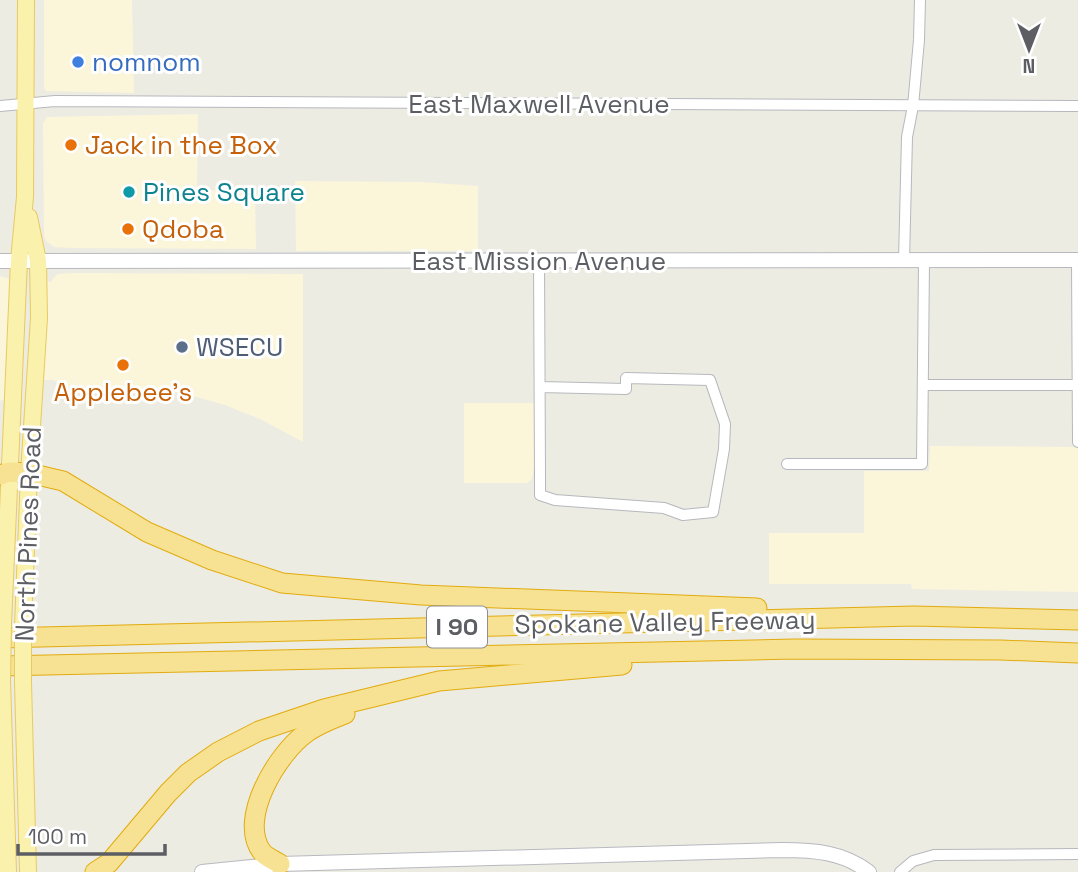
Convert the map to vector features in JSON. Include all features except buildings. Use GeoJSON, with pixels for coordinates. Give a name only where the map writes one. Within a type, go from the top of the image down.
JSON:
{"type":"FeatureCollection","features":[{"type":"Feature","properties":{"kind":"highway"},"geometry":{"type":"LineString","coordinates":[[13,473],[63,481],[147,531],[212,560],[282,583],[421,595],[664,603],[914,616]]}},
{"type":"Feature","properties":{"kind":"highway","name":"Spokane Valley Freeway"},"geometry":{"type":"LineString","coordinates":[[1,631],[914,616],[1078,620]]}},
{"type":"Feature","properties":{"kind":"highway"},"geometry":{"type":"LineString","coordinates":[[95,872],[109,863],[188,773],[218,752],[259,732],[324,709],[439,681],[794,649]]}},
{"type":"Feature","properties":{"kind":"highway","name":"Spokane Valley Freeway"},"geometry":{"type":"LineString","coordinates":[[1,673],[794,649],[1078,653]]}},
{"type":"Feature","properties":{"kind":"highway"},"geometry":{"type":"LineString","coordinates":[[280,864],[263,854],[254,828],[262,792],[290,748],[304,734],[340,716],[439,681]]}},
{"type":"Feature","properties":{"kind":"main road","name":"North Pines Road"},"geometry":{"type":"LineString","coordinates":[[26,0],[26,197],[7,409],[23,626],[28,872]]}},
{"type":"Feature","properties":{"kind":"main road","name":"North Pines Road"},"geometry":{"type":"LineString","coordinates":[[8,872],[1,631],[13,473],[39,318],[38,261],[26,197]]}},
{"type":"Feature","properties":{"kind":"main road"},"geometry":{"type":"LineString","coordinates":[[0,832],[6,810]]}},
{"type":"Feature","properties":{"kind":"street"},"geometry":{"type":"LineString","coordinates":[[904,261],[907,137],[913,106],[920,0]]}},
{"type":"Feature","properties":{"kind":"street","name":"East Maxwell Avenue"},"geometry":{"type":"LineString","coordinates":[[0,106],[55,101],[1078,106]]}},
{"type":"Feature","properties":{"kind":"street"},"geometry":{"type":"LineString","coordinates":[[539,260],[540,387],[541,495],[555,500],[664,508],[683,515],[713,512],[724,449],[725,424],[710,380],[626,378],[626,389],[540,387]]}},
{"type":"Feature","properties":{"kind":"street"},"geometry":{"type":"LineString","coordinates":[[1077,260],[1078,442]]}},
{"type":"Feature","properties":{"kind":"street","name":"East Mission Avenue"},"geometry":{"type":"LineString","coordinates":[[0,261],[1077,260]]}},
{"type":"Feature","properties":{"kind":"street"},"geometry":{"type":"LineString","coordinates":[[787,464],[922,464],[924,261]]}},
{"type":"Feature","properties":{"kind":"street"},"geometry":{"type":"LineString","coordinates":[[923,385],[1077,385]]}},
{"type":"Feature","properties":{"kind":"street"},"geometry":{"type":"LineString","coordinates":[[201,872],[280,864],[817,850],[855,861],[869,872]]}},
{"type":"Feature","properties":{"kind":"street"},"geometry":{"type":"LineString","coordinates":[[900,872],[913,861],[934,855],[1078,854]]}},
{"type":"Feature","properties":{"kind":"shaded area"},"geometry":{"type":"Polygon","coordinates":[[[44,0],[132,0],[134,93],[46,91],[44,0]]]}},
{"type":"Feature","properties":{"kind":"shaded area"},"geometry":{"type":"Polygon","coordinates":[[[198,114],[197,190],[255,190],[256,249],[71,248],[54,247],[46,241],[43,123],[47,117],[198,114]]]}},
{"type":"Feature","properties":{"kind":"shaded area"},"geometry":{"type":"Polygon","coordinates":[[[295,181],[421,182],[478,186],[478,251],[296,251],[295,181]]]}},
{"type":"Feature","properties":{"kind":"shaded area"},"geometry":{"type":"Polygon","coordinates":[[[58,274],[303,274],[303,442],[262,420],[225,405],[182,393],[146,389],[65,387],[53,380],[44,380],[47,281],[51,282],[58,274]]]}},
{"type":"Feature","properties":{"kind":"shaded area"},"geometry":{"type":"Polygon","coordinates":[[[0,276],[9,279],[13,286],[10,391],[5,399],[0,401],[0,276]]]}},
{"type":"Feature","properties":{"kind":"shaded area"},"geometry":{"type":"Polygon","coordinates":[[[464,403],[537,403],[537,466],[532,479],[527,483],[464,483],[464,403]]]}},
{"type":"Feature","properties":{"kind":"shaded area"},"geometry":{"type":"Polygon","coordinates":[[[930,446],[1078,447],[1078,592],[912,589],[911,584],[769,584],[769,533],[864,533],[864,471],[929,471],[930,446]]]}},
{"type":"Feature","properties":{"kind":"place","name":"nomnom"},"geometry":{"type":"Point","coordinates":[78,62]}},
{"type":"Feature","properties":{"kind":"place","name":"Jack in the Box"},"geometry":{"type":"Point","coordinates":[71,145]}},
{"type":"Feature","properties":{"kind":"place","name":"Pines Square"},"geometry":{"type":"Point","coordinates":[129,192]}},
{"type":"Feature","properties":{"kind":"place","name":"Qdoba"},"geometry":{"type":"Point","coordinates":[128,229]}},
{"type":"Feature","properties":{"kind":"place","name":"WSECU"},"geometry":{"type":"Point","coordinates":[182,347]}},
{"type":"Feature","properties":{"kind":"place","name":"Applebee's"},"geometry":{"type":"Point","coordinates":[123,365]}}]}
